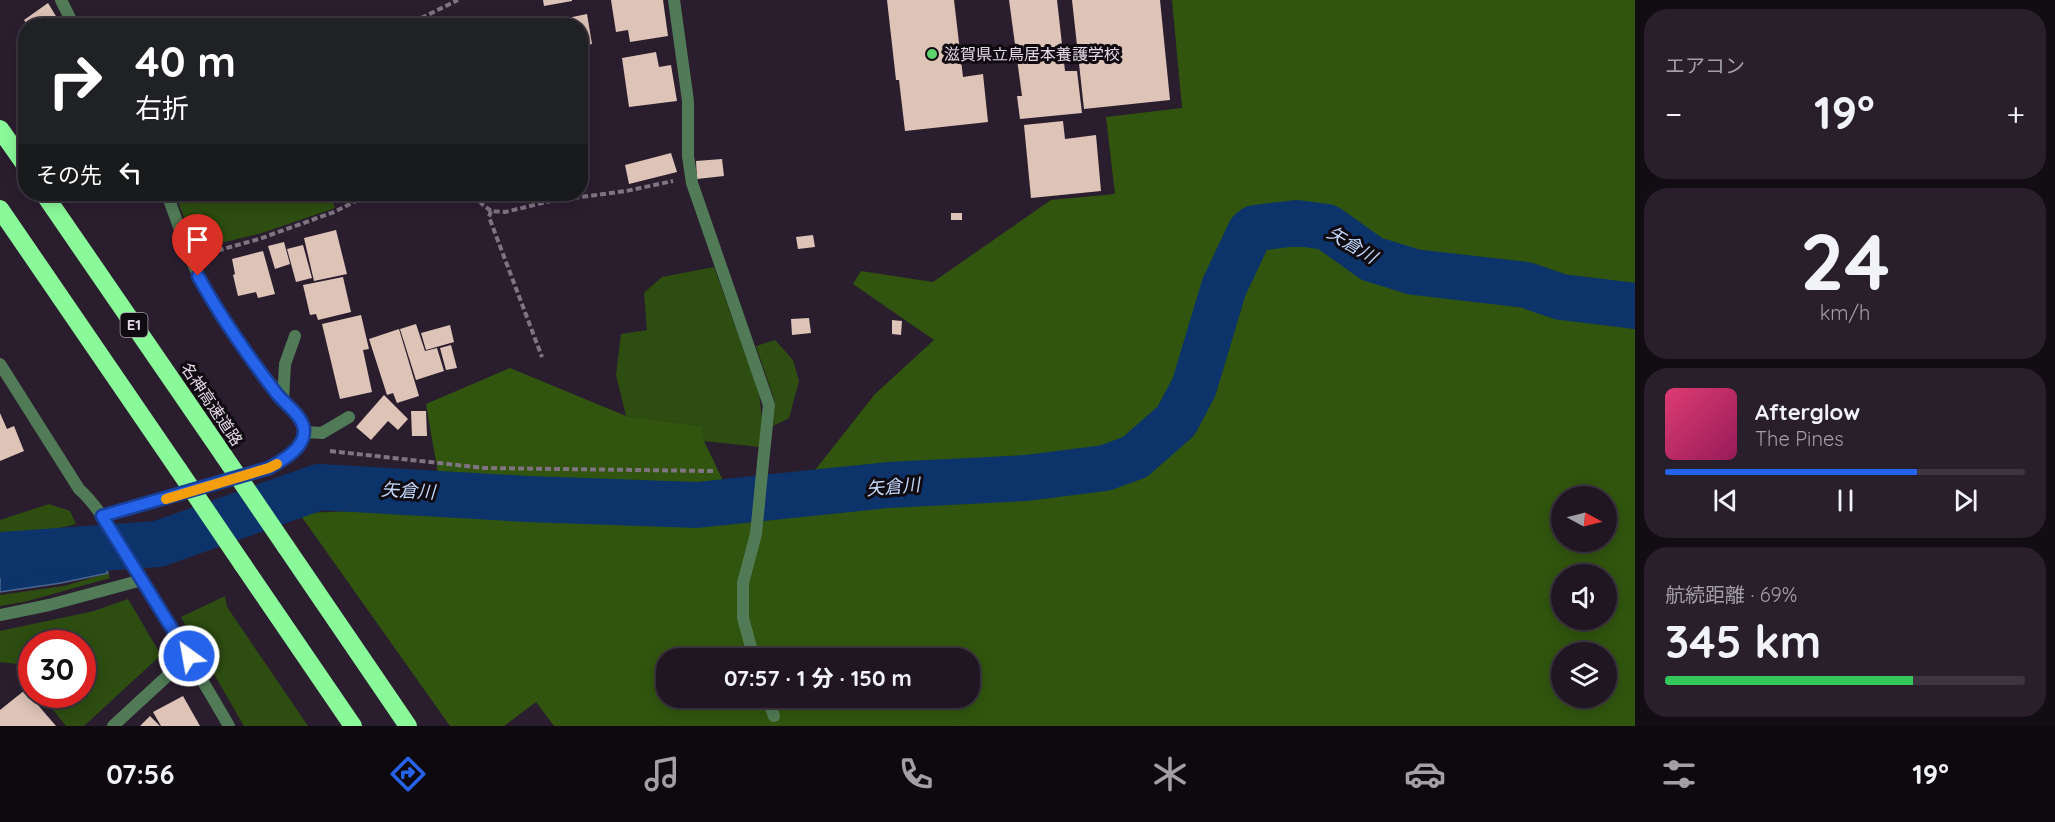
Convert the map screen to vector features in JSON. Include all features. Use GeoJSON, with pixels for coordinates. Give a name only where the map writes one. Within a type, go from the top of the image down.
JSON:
{"type":"FeatureCollection","features":[{"type":"Feature","properties":{"kind":"highway"},"geometry":{"type":"LineString","coordinates":[[0,129],[18,155]]}},
{"type":"Feature","properties":{"kind":"highway","name":"名神高速道路"},"geometry":{"type":"LineString","coordinates":[[49,201],[408,726]]}},
{"type":"Feature","properties":{"kind":"highway"},"geometry":{"type":"LineString","coordinates":[[0,208],[353,726]]}},
{"type":"Feature","properties":{"kind":"street"},"geometry":{"type":"LineString","coordinates":[[61,0],[70,18]]}},
{"type":"Feature","properties":{"kind":"street"},"geometry":{"type":"LineString","coordinates":[[674,0],[688,101],[688,156],[691,177],[769,405],[756,534],[742,583],[743,618],[751,648]]}},
{"type":"Feature","properties":{"kind":"street"},"geometry":{"type":"LineString","coordinates":[[104,520],[269,468],[296,449],[304,438],[304,427],[300,419],[283,401],[217,311],[198,276],[169,201]]}},
{"type":"Feature","properties":{"kind":"street"},"geometry":{"type":"LineString","coordinates":[[283,401],[285,364],[295,336]]}},
{"type":"Feature","properties":{"kind":"street"},"geometry":{"type":"LineString","coordinates":[[0,364],[80,489],[91,500],[104,520],[189,656],[229,726]]}},
{"type":"Feature","properties":{"kind":"street"},"geometry":{"type":"LineString","coordinates":[[304,432],[322,433],[349,417]]}},
{"type":"Feature","properties":{"kind":"street"},"geometry":{"type":"LineString","coordinates":[[0,615],[49,605],[138,575]]}},
{"type":"Feature","properties":{"kind":"street"},"geometry":{"type":"LineString","coordinates":[[112,726],[189,656]]}},
{"type":"Feature","properties":{"kind":"street"},"geometry":{"type":"LineString","coordinates":[[771,708],[774,716]]}},
{"type":"Feature","properties":{"kind":"path"},"geometry":{"type":"LineString","coordinates":[[421,18],[458,0]]}},
{"type":"Feature","properties":{"kind":"path"},"geometry":{"type":"LineString","coordinates":[[588,196],[627,191],[691,177]]}},
{"type":"Feature","properties":{"kind":"path"},"geometry":{"type":"LineString","coordinates":[[191,258],[260,239],[334,212],[356,201]]}},
{"type":"Feature","properties":{"kind":"path"},"geometry":{"type":"LineString","coordinates":[[480,201],[491,211],[506,212],[551,201]]}},
{"type":"Feature","properties":{"kind":"path"},"geometry":{"type":"LineString","coordinates":[[491,211],[489,217],[542,357]]}},
{"type":"Feature","properties":{"kind":"path"},"geometry":{"type":"LineString","coordinates":[[296,449],[347,451],[483,468],[712,471]]}},
{"type":"Feature","properties":{"kind":"green space"},"geometry":{"type":"Polygon","coordinates":[[[1172,0],[1635,0],[1635,726],[554,726],[536,702],[504,726],[450,726],[299,513],[444,508],[426,404],[510,368],[626,416],[701,426],[704,441],[739,514],[782,512],[875,394],[934,340],[853,284],[861,271],[933,282],[1051,200],[1115,194],[1106,117],[1182,108],[1172,0]]]}},
{"type":"Feature","properties":{"kind":"green space"},"geometry":{"type":"Polygon","coordinates":[[[178,201],[332,201],[335,208],[262,233],[196,249],[178,201]]]}},
{"type":"Feature","properties":{"kind":"green space"},"geometry":{"type":"Polygon","coordinates":[[[714,267],[759,393],[762,419],[760,447],[704,441],[700,426],[626,416],[616,375],[621,334],[647,330],[644,293],[662,277],[714,267]]]}},
{"type":"Feature","properties":{"kind":"green space"},"geometry":{"type":"Polygon","coordinates":[[[775,340],[793,360],[799,381],[789,418],[773,426],[775,402],[756,346],[775,340]]]}},
{"type":"Feature","properties":{"kind":"green space"},"geometry":{"type":"Polygon","coordinates":[[[49,504],[70,511],[76,524],[33,535],[0,540],[0,520],[49,504]]]}},
{"type":"Feature","properties":{"kind":"green space"},"geometry":{"type":"Polygon","coordinates":[[[108,573],[110,578],[24,602],[0,606],[0,595],[64,586],[108,573]]]}},
{"type":"Feature","properties":{"kind":"green space"},"geometry":{"type":"Polygon","coordinates":[[[225,596],[227,607],[308,726],[244,726],[181,617],[225,596]]]}},
{"type":"Feature","properties":{"kind":"green space"},"geometry":{"type":"Polygon","coordinates":[[[128,599],[161,655],[84,726],[66,726],[51,708],[96,708],[96,630],[18,630],[18,665],[0,662],[0,631],[94,611],[128,599]]]}},
{"type":"Feature","properties":{"kind":"water"},"geometry":{"type":"Polygon","coordinates":[[[79,531],[108,573],[0,592],[0,546],[79,531]]]}},
{"type":"Feature","properties":{"kind":"building"},"geometry":{"type":"Polygon","coordinates":[[[543,0],[572,0],[572,1],[544,6],[543,0]]]}},
{"type":"Feature","properties":{"kind":"building"},"geometry":{"type":"Polygon","coordinates":[[[611,0],[663,0],[668,36],[630,42],[628,30],[616,32],[611,0]]]}},
{"type":"Feature","properties":{"kind":"building"},"geometry":{"type":"Polygon","coordinates":[[[887,0],[954,0],[963,77],[983,74],[988,122],[905,131],[899,80],[896,80],[887,0]]]}},
{"type":"Feature","properties":{"kind":"building"},"geometry":{"type":"Polygon","coordinates":[[[1009,0],[1057,0],[1065,71],[1077,71],[1082,113],[1020,119],[1017,96],[1022,96],[1009,0]]]}},
{"type":"Feature","properties":{"kind":"building"},"geometry":{"type":"Polygon","coordinates":[[[1072,0],[1160,0],[1170,100],[1084,109],[1072,0]]]}},
{"type":"Feature","properties":{"kind":"building"},"geometry":{"type":"Polygon","coordinates":[[[48,3],[57,18],[27,18],[48,3]]]}},
{"type":"Feature","properties":{"kind":"building"},"geometry":{"type":"Polygon","coordinates":[[[587,14],[588,18],[567,18],[587,14]]]}},
{"type":"Feature","properties":{"kind":"building"},"geometry":{"type":"Polygon","coordinates":[[[588,20],[592,44],[588,45],[588,20]]]}},
{"type":"Feature","properties":{"kind":"building"},"geometry":{"type":"Polygon","coordinates":[[[656,52],[659,67],[671,65],[677,101],[629,107],[622,58],[656,52]]]}},
{"type":"Feature","properties":{"kind":"building"},"geometry":{"type":"Polygon","coordinates":[[[1063,121],[1065,139],[1096,135],[1101,191],[1031,198],[1024,125],[1063,121]]]}},
{"type":"Feature","properties":{"kind":"building"},"geometry":{"type":"Polygon","coordinates":[[[671,153],[677,172],[629,184],[625,165],[671,153]]]}},
{"type":"Feature","properties":{"kind":"building"},"geometry":{"type":"Polygon","coordinates":[[[722,159],[724,176],[697,179],[696,161],[722,159]]]}},
{"type":"Feature","properties":{"kind":"building"},"geometry":{"type":"Polygon","coordinates":[[[951,213],[962,213],[962,220],[951,220],[951,213]]]}},
{"type":"Feature","properties":{"kind":"building"},"geometry":{"type":"Polygon","coordinates":[[[336,230],[347,274],[314,281],[304,238],[336,230]]]}},
{"type":"Feature","properties":{"kind":"building"},"geometry":{"type":"Polygon","coordinates":[[[813,235],[815,247],[798,249],[796,237],[813,235]]]}},
{"type":"Feature","properties":{"kind":"building"},"geometry":{"type":"Polygon","coordinates":[[[284,242],[290,264],[275,269],[268,246],[284,242]]]}},
{"type":"Feature","properties":{"kind":"building"},"geometry":{"type":"Polygon","coordinates":[[[303,245],[312,278],[296,282],[287,249],[303,245]]]}},
{"type":"Feature","properties":{"kind":"building"},"geometry":{"type":"Polygon","coordinates":[[[263,251],[275,294],[258,298],[256,292],[238,296],[232,259],[263,251]]]}},
{"type":"Feature","properties":{"kind":"building"},"geometry":{"type":"Polygon","coordinates":[[[343,277],[351,312],[318,320],[316,314],[310,315],[303,285],[343,277]]]}},
{"type":"Feature","properties":{"kind":"building"},"geometry":{"type":"Polygon","coordinates":[[[361,315],[369,349],[363,350],[372,392],[340,399],[322,324],[361,315]]]}},
{"type":"Feature","properties":{"kind":"building"},"geometry":{"type":"Polygon","coordinates":[[[809,318],[811,333],[792,335],[791,319],[809,318]]]}},
{"type":"Feature","properties":{"kind":"building"},"geometry":{"type":"Polygon","coordinates":[[[892,320],[902,321],[901,335],[892,334],[892,320]]]}},
{"type":"Feature","properties":{"kind":"building"},"geometry":{"type":"Polygon","coordinates":[[[416,324],[425,351],[437,348],[444,371],[416,380],[400,329],[416,324]]]}},
{"type":"Feature","properties":{"kind":"building"},"geometry":{"type":"Polygon","coordinates":[[[450,325],[454,342],[426,350],[421,333],[450,325]]]}},
{"type":"Feature","properties":{"kind":"building"},"geometry":{"type":"Polygon","coordinates":[[[399,329],[419,396],[397,403],[393,393],[387,395],[369,339],[399,329]]]}},
{"type":"Feature","properties":{"kind":"building"},"geometry":{"type":"Polygon","coordinates":[[[451,345],[457,368],[446,370],[440,348],[451,345]]]}},
{"type":"Feature","properties":{"kind":"building"},"geometry":{"type":"Polygon","coordinates":[[[384,395],[408,419],[398,430],[388,421],[371,440],[356,427],[384,395]]]}},
{"type":"Feature","properties":{"kind":"building"},"geometry":{"type":"Polygon","coordinates":[[[411,411],[426,411],[427,436],[412,436],[411,411]]]}},
{"type":"Feature","properties":{"kind":"building"},"geometry":{"type":"Polygon","coordinates":[[[0,413],[7,429],[14,426],[24,451],[0,461],[0,413]]]}},
{"type":"Feature","properties":{"kind":"building"},"geometry":{"type":"Polygon","coordinates":[[[18,696],[18,708],[40,708],[56,726],[0,726],[0,710],[18,696]]]}},
{"type":"Feature","properties":{"kind":"building"},"geometry":{"type":"Polygon","coordinates":[[[183,696],[200,726],[161,726],[153,712],[183,696]]]}},
{"type":"Feature","properties":{"kind":"building"},"geometry":{"type":"Polygon","coordinates":[[[150,716],[160,726],[140,726],[150,716]]]}},
{"type":"Feature","properties":{"kind":"waterway","name":"矢倉川"},"geometry":{"type":"LineString","coordinates":[[0,555],[158,544],[319,487],[528,499],[697,505],[888,485],[1026,478],[1105,468],[1135,457],[1176,421],[1194,387],[1224,287],[1250,232],[1255,228],[1297,223],[1327,227],[1372,259],[1414,272],[1526,285],[1561,297],[1635,306]]}},
{"type":"Feature","properties":{"kind":"slow traffic"},"geometry":{"type":"LineString","coordinates":[[166,499],[277,464]]}},
{"type":"Feature","properties":{"kind":"place","name":"滋賀県立鳥居本養護学校"},"geometry":{"type":"Point","coordinates":[932,54]}},
{"type":"Feature","properties":{"kind":"route"},"geometry":{"type":"LineString","coordinates":[[189,656],[102,516],[269,468],[296,449],[304,438],[304,427],[300,419],[283,401],[247,354],[217,311],[198,276]]}}]}
